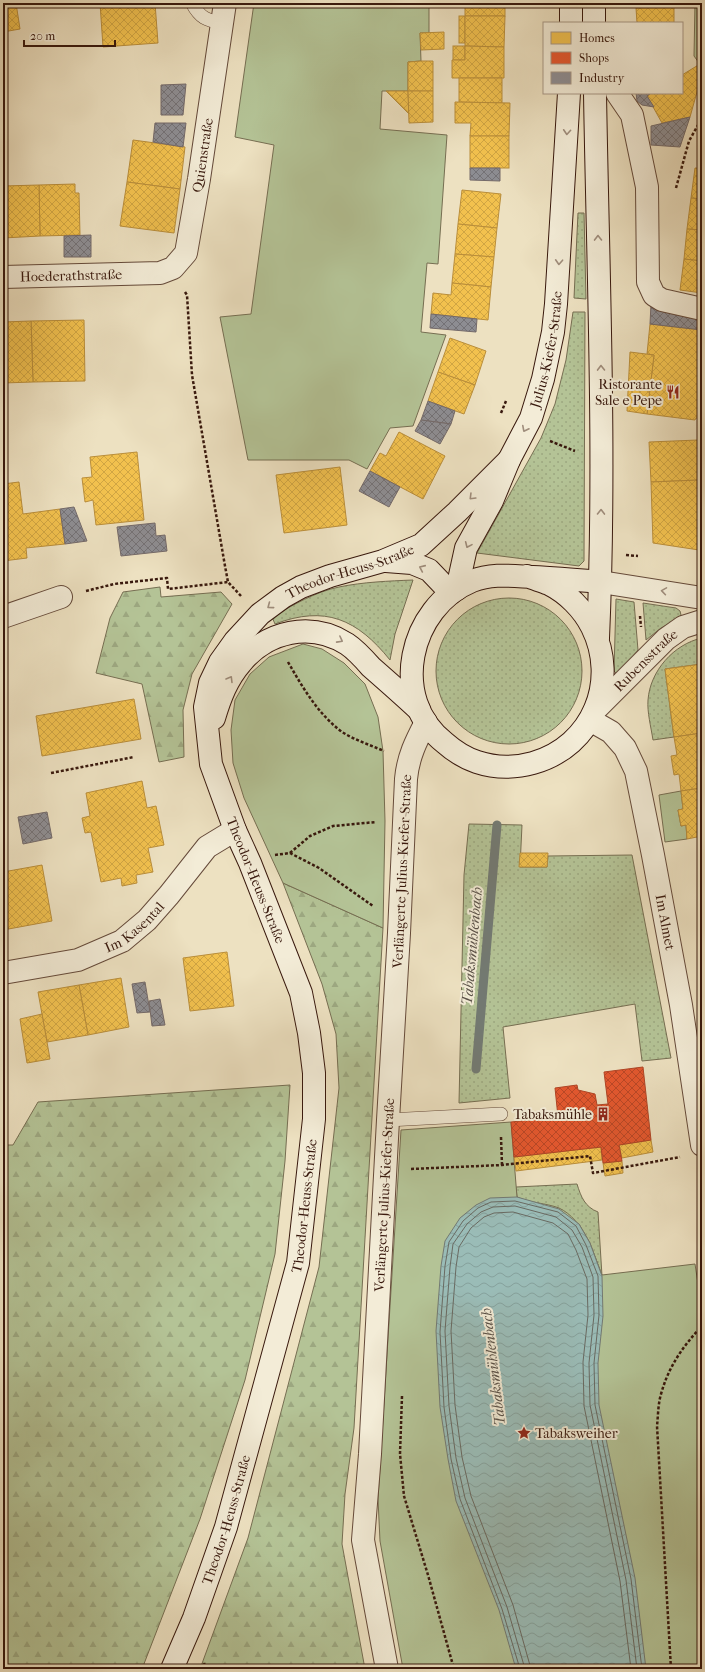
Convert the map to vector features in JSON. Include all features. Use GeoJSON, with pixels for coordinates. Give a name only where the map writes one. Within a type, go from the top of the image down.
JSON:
{"type":"FeatureCollection","features":[{"type":"Feature","properties":{"kind":"street"},"geometry":{"type":"LineString","coordinates":[[571,3],[571,22]]}},
{"type":"Feature","properties":{"kind":"street"},"geometry":{"type":"LineString","coordinates":[[594,3],[594,22]]}},
{"type":"Feature","properties":{"kind":"street","name":"Quienstraße"},"geometry":{"type":"LineString","coordinates":[[173,268],[186,253],[199,179],[224,13]]}},
{"type":"Feature","properties":{"kind":"street","name":"Julius-Kiefer-Straße"},"geometry":{"type":"LineString","coordinates":[[454,591],[466,548],[492,501],[509,460],[530,418],[543,379],[553,332],[556,304],[569,94]]}},
{"type":"Feature","properties":{"kind":"street"},"geometry":{"type":"LineString","coordinates":[[595,94],[602,420],[600,582],[598,639],[602,659],[603,679],[593,715],[578,735],[562,750],[549,757],[521,766],[499,766],[477,762],[457,753],[440,740],[423,716],[413,689],[411,666],[415,643],[425,622],[439,604],[454,591],[473,581],[490,576],[527,576],[600,582],[702,598]]}},
{"type":"Feature","properties":{"kind":"street"},"geometry":{"type":"LineString","coordinates":[[618,94],[632,115],[647,187],[648,282],[654,295],[662,300],[702,309]]}},
{"type":"Feature","properties":{"kind":"street","name":"Hoederathstraße"},"geometry":{"type":"LineString","coordinates":[[3,277],[160,273],[173,268]]}},
{"type":"Feature","properties":{"kind":"street","name":"Theodor-Heuss-Straße"},"geometry":{"type":"LineString","coordinates":[[172,1669],[194,1618],[226,1527],[298,1263],[314,1119],[314,1073],[309,1033],[301,993],[250,863],[235,830],[211,764],[205,707],[210,683],[220,662],[235,641],[260,614],[283,597],[301,587],[330,576],[383,561],[420,545],[457,512],[509,460]]}},
{"type":"Feature","properties":{"kind":"street"},"geometry":{"type":"LineString","coordinates":[[383,561],[412,563],[429,570],[454,591]]}},
{"type":"Feature","properties":{"kind":"street"},"geometry":{"type":"LineString","coordinates":[[527,576],[550,585],[570,599],[587,617],[598,639]]}},
{"type":"Feature","properties":{"kind":"street"},"geometry":{"type":"LineString","coordinates":[[3,617],[61,597]]}},
{"type":"Feature","properties":{"kind":"street","name":"Rubensstraße"},"geometry":{"type":"LineString","coordinates":[[593,715],[666,639],[683,627],[702,621]]}},
{"type":"Feature","properties":{"kind":"street","name":"Theodor-Heuss-Straße"},"geometry":{"type":"LineString","coordinates":[[208,742],[219,699],[241,663],[265,643],[275,637],[299,630],[327,633],[348,644],[423,716]]}},
{"type":"Feature","properties":{"kind":"street","name":"Im Almet"},"geometry":{"type":"LineString","coordinates":[[593,715],[625,748],[636,771],[681,1005],[702,1145]]}},
{"type":"Feature","properties":{"kind":"street","name":"Verlängerte Julius-Kiefer-Straße"},"geometry":{"type":"LineString","coordinates":[[387,1669],[362,1540],[370,1454],[399,933],[406,779],[410,756],[423,716]]}},
{"type":"Feature","properties":{"kind":"street","name":"Im Kasental"},"geometry":{"type":"LineString","coordinates":[[3,973],[78,960],[122,941],[147,920],[170,895],[207,847],[235,830]]}},
{"type":"Feature","properties":{"kind":"lane"},"geometry":{"type":"LineString","coordinates":[[192,3],[197,13],[207,21],[224,13]]}},
{"type":"Feature","properties":{"kind":"lane"},"geometry":{"type":"LineString","coordinates":[[388,1120],[501,1114]]}},
{"type":"Feature","properties":{"kind":"path"},"geometry":{"type":"LineString","coordinates":[[676,189],[689,141],[702,118]]}},
{"type":"Feature","properties":{"kind":"path"},"geometry":{"type":"LineString","coordinates":[[173,268],[187,295],[192,375],[228,582],[245,600]]}},
{"type":"Feature","properties":{"kind":"path"},"geometry":{"type":"LineString","coordinates":[[549,441],[576,452]]}},
{"type":"Feature","properties":{"kind":"path"},"geometry":{"type":"LineString","coordinates":[[114,584],[167,578],[168,588],[228,582]]}},
{"type":"Feature","properties":{"kind":"path"},"geometry":{"type":"LineString","coordinates":[[285,658],[306,694],[322,714],[342,731],[383,751]]}},
{"type":"Feature","properties":{"kind":"path"},"geometry":{"type":"LineString","coordinates":[[51,773],[134,758]]}},
{"type":"Feature","properties":{"kind":"path"},"geometry":{"type":"LineString","coordinates":[[290,853],[310,836],[333,826],[378,822]]}},
{"type":"Feature","properties":{"kind":"path"},"geometry":{"type":"LineString","coordinates":[[270,855],[290,853],[319,868],[377,908]]}},
{"type":"Feature","properties":{"kind":"path"},"geometry":{"type":"LineString","coordinates":[[502,1142],[502,1165]]}},
{"type":"Feature","properties":{"kind":"path"},"geometry":{"type":"LineString","coordinates":[[410,1169],[502,1165],[590,1156],[592,1173],[681,1157]]}},
{"type":"Feature","properties":{"kind":"path"},"geometry":{"type":"LineString","coordinates":[[672,1669],[657,1426],[660,1398],[670,1369],[685,1344],[702,1326]]}},
{"type":"Feature","properties":{"kind":"path"},"geometry":{"type":"LineString","coordinates":[[402,1390],[400,1454],[404,1496],[454,1669]]}},
{"type":"Feature","properties":{"kind":"green space"},"geometry":{"type":"Polygon","coordinates":[[[254,3],[429,3],[429,33],[420,33],[421,61],[408,62],[408,91],[382,91],[380,129],[447,135],[438,264],[427,263],[421,332],[446,335],[413,426],[390,428],[367,469],[349,460],[248,460],[220,317],[251,314],[274,145],[235,137],[254,3]]]}},
{"type":"Feature","properties":{"kind":"green space"},"geometry":{"type":"Polygon","coordinates":[[[695,3],[702,3],[702,67],[694,56],[695,3]]]}},
{"type":"Feature","properties":{"kind":"green space"},"geometry":{"type":"Polygon","coordinates":[[[578,213],[584,213],[586,299],[574,298],[578,213]]]}},
{"type":"Feature","properties":{"kind":"green space"},"geometry":{"type":"Polygon","coordinates":[[[573,312],[585,312],[584,561],[579,566],[477,553],[541,438],[555,404],[566,360],[573,312]]]}},
{"type":"Feature","properties":{"kind":"green space"},"geometry":{"type":"Polygon","coordinates":[[[413,580],[395,634],[390,660],[365,634],[339,620],[325,616],[309,616],[293,618],[275,624],[272,617],[304,599],[330,589],[348,585],[413,580]]]}},
{"type":"Feature","properties":{"kind":"green space"},"geometry":{"type":"Polygon","coordinates":[[[160,587],[161,597],[221,592],[232,604],[192,674],[183,710],[184,757],[159,762],[142,684],[96,673],[110,618],[123,592],[160,587]]]}},
{"type":"Feature","properties":{"kind":"green space"},"geometry":{"type":"Polygon","coordinates":[[[509,598],[530,601],[549,610],[561,619],[570,631],[579,650],[582,671],[579,692],[570,711],[561,723],[549,732],[530,741],[509,744],[488,741],[469,732],[457,723],[448,711],[439,692],[436,671],[439,650],[448,631],[457,619],[469,610],[488,601],[509,598]]]}},
{"type":"Feature","properties":{"kind":"green space"},"geometry":{"type":"Polygon","coordinates":[[[616,599],[634,602],[638,650],[620,672],[616,673],[614,671],[616,599]]]}},
{"type":"Feature","properties":{"kind":"green space"},"geometry":{"type":"Polygon","coordinates":[[[643,603],[676,608],[680,611],[681,615],[646,640],[643,603]]]}},
{"type":"Feature","properties":{"kind":"green space"},"geometry":{"type":"Polygon","coordinates":[[[702,638],[702,664],[665,669],[674,737],[653,740],[648,700],[653,679],[665,660],[673,653],[682,646],[702,638]]]}},
{"type":"Feature","properties":{"kind":"green space"},"geometry":{"type":"Polygon","coordinates":[[[303,644],[322,649],[344,663],[365,684],[378,717],[383,751],[385,821],[383,928],[283,883],[244,798],[233,763],[231,730],[235,700],[250,674],[269,657],[303,644]]]}},
{"type":"Feature","properties":{"kind":"green space"},"geometry":{"type":"Polygon","coordinates":[[[681,791],[683,809],[678,810],[681,826],[686,825],[687,839],[665,842],[659,795],[681,791]]]}},
{"type":"Feature","properties":{"kind":"green space"},"geometry":{"type":"Polygon","coordinates":[[[469,824],[522,825],[520,867],[547,867],[548,856],[632,855],[671,1058],[642,1061],[635,1004],[503,1027],[510,1098],[459,1103],[464,875],[469,824]]]}},
{"type":"Feature","properties":{"kind":"green space"},"geometry":{"type":"Polygon","coordinates":[[[283,883],[383,928],[354,1428],[345,1494],[342,1544],[365,1669],[200,1669],[248,1538],[319,1267],[339,1088],[336,1034],[322,984],[283,883]]]}},
{"type":"Feature","properties":{"kind":"green space"},"geometry":{"type":"Polygon","coordinates":[[[290,1085],[285,1161],[275,1254],[245,1380],[200,1519],[142,1669],[3,1669],[3,1145],[13,1145],[38,1102],[290,1085]]]}},
{"type":"Feature","properties":{"kind":"green space"},"geometry":{"type":"Polygon","coordinates":[[[511,1122],[517,1197],[527,1201],[554,1206],[568,1213],[581,1228],[586,1237],[602,1275],[695,1264],[702,1310],[702,1669],[403,1669],[380,1541],[378,1499],[401,1130],[511,1122]]]}},
{"type":"Feature","properties":{"kind":"green space"},"geometry":{"type":"Polygon","coordinates":[[[577,1184],[584,1201],[598,1212],[602,1276],[590,1243],[579,1224],[517,1197],[516,1187],[577,1184]]]}},
{"type":"Feature","properties":{"kind":"water","name":"Tabaksweiher"},"geometry":{"type":"Polygon","coordinates":[[[517,1197],[559,1209],[579,1224],[590,1243],[602,1276],[603,1316],[598,1363],[599,1405],[635,1578],[646,1669],[516,1669],[499,1610],[456,1501],[440,1407],[436,1331],[441,1266],[445,1241],[460,1218],[476,1205],[490,1198],[517,1197]]]}},
{"type":"Feature","properties":{"kind":"building: Homes"},"geometry":{"type":"Polygon","coordinates":[[[3,3],[16,3],[20,29],[3,32],[3,3]]]}},
{"type":"Feature","properties":{"kind":"building: Homes"},"geometry":{"type":"Polygon","coordinates":[[[100,3],[155,3],[158,43],[103,47],[100,3]]]}},
{"type":"Feature","properties":{"kind":"building: Homes"},"geometry":{"type":"Polygon","coordinates":[[[465,3],[505,3],[505,16],[465,16],[465,3]]]}},
{"type":"Feature","properties":{"kind":"building: Homes"},"geometry":{"type":"Polygon","coordinates":[[[636,3],[674,3],[674,7],[636,8],[636,3]]]}},
{"type":"Feature","properties":{"kind":"building: Homes"},"geometry":{"type":"Polygon","coordinates":[[[674,7],[674,22],[637,22],[636,8],[674,7]]]}},
{"type":"Feature","properties":{"kind":"building: Homes"},"geometry":{"type":"Polygon","coordinates":[[[459,16],[465,16],[465,43],[459,43],[459,16]]]}},
{"type":"Feature","properties":{"kind":"building: Homes"},"geometry":{"type":"Polygon","coordinates":[[[465,16],[505,16],[504,47],[465,46],[465,16]]]}},
{"type":"Feature","properties":{"kind":"building: Homes"},"geometry":{"type":"Polygon","coordinates":[[[444,32],[444,49],[421,50],[420,33],[444,32]]]}},
{"type":"Feature","properties":{"kind":"building: Homes"},"geometry":{"type":"Polygon","coordinates":[[[453,46],[465,46],[465,60],[453,60],[453,46]]]}},
{"type":"Feature","properties":{"kind":"building: Homes"},"geometry":{"type":"Polygon","coordinates":[[[465,46],[504,47],[504,78],[452,78],[452,60],[465,60],[465,46]]]}},
{"type":"Feature","properties":{"kind":"building: Homes"},"geometry":{"type":"Polygon","coordinates":[[[433,61],[433,91],[408,91],[408,62],[433,61]]]}},
{"type":"Feature","properties":{"kind":"building: Homes"},"geometry":{"type":"Polygon","coordinates":[[[700,64],[702,67],[702,74],[690,117],[662,123],[647,96],[650,94],[683,94],[683,74],[700,64]]]}},
{"type":"Feature","properties":{"kind":"building: Homes"},"geometry":{"type":"Polygon","coordinates":[[[459,78],[502,78],[502,103],[459,102],[459,78]]]}},
{"type":"Feature","properties":{"kind":"building: Homes"},"geometry":{"type":"Polygon","coordinates":[[[386,91],[408,91],[409,114],[386,91]]]}},
{"type":"Feature","properties":{"kind":"building: Homes"},"geometry":{"type":"Polygon","coordinates":[[[408,91],[433,91],[433,122],[409,123],[408,91]]]}},
{"type":"Feature","properties":{"kind":"building: Homes"},"geometry":{"type":"Polygon","coordinates":[[[455,102],[510,103],[509,136],[470,136],[471,123],[455,123],[455,102]]]}},
{"type":"Feature","properties":{"kind":"building: Homes"},"geometry":{"type":"Polygon","coordinates":[[[470,136],[509,136],[509,168],[470,168],[470,136]]]}},
{"type":"Feature","properties":{"kind":"building: Homes"},"geometry":{"type":"Polygon","coordinates":[[[133,140],[185,147],[180,189],[127,182],[133,140]]]}},
{"type":"Feature","properties":{"kind":"building: Homes"},"geometry":{"type":"Polygon","coordinates":[[[695,168],[702,168],[702,199],[691,198],[695,168]]]}},
{"type":"Feature","properties":{"kind":"building: Homes"},"geometry":{"type":"Polygon","coordinates":[[[127,182],[180,189],[174,233],[120,226],[127,182]]]}},
{"type":"Feature","properties":{"kind":"building: Homes"},"geometry":{"type":"Polygon","coordinates":[[[75,184],[75,193],[79,193],[80,235],[40,236],[39,185],[75,184]]]}},
{"type":"Feature","properties":{"kind":"building: Homes"},"geometry":{"type":"Polygon","coordinates":[[[39,185],[40,236],[3,238],[3,186],[39,185]]]}},
{"type":"Feature","properties":{"kind":"building: Homes"},"geometry":{"type":"Polygon","coordinates":[[[462,190],[501,194],[497,228],[458,224],[462,190]]]}},
{"type":"Feature","properties":{"kind":"building: Homes"},"geometry":{"type":"Polygon","coordinates":[[[691,198],[702,199],[702,230],[687,229],[691,198]]]}},
{"type":"Feature","properties":{"kind":"building: Homes"},"geometry":{"type":"Polygon","coordinates":[[[458,224],[497,228],[494,257],[455,254],[458,224]]]}},
{"type":"Feature","properties":{"kind":"building: Homes"},"geometry":{"type":"Polygon","coordinates":[[[687,229],[702,230],[702,261],[684,259],[687,229]]]}},
{"type":"Feature","properties":{"kind":"building: Homes"},"geometry":{"type":"Polygon","coordinates":[[[455,254],[494,257],[491,287],[452,283],[455,254]]]}},
{"type":"Feature","properties":{"kind":"building: Homes"},"geometry":{"type":"Polygon","coordinates":[[[684,259],[702,261],[702,293],[680,290],[684,259]]]}},
{"type":"Feature","properties":{"kind":"building: Homes"},"geometry":{"type":"Polygon","coordinates":[[[452,283],[491,287],[488,320],[431,314],[433,293],[451,295],[452,283]]]}},
{"type":"Feature","properties":{"kind":"building: Homes"},"geometry":{"type":"Polygon","coordinates":[[[84,320],[85,381],[33,382],[31,321],[84,320]]]}},
{"type":"Feature","properties":{"kind":"building: Homes"},"geometry":{"type":"Polygon","coordinates":[[[31,321],[33,382],[3,383],[3,322],[31,321]]]}},
{"type":"Feature","properties":{"kind":"building: Homes"},"geometry":{"type":"Polygon","coordinates":[[[650,324],[702,330],[702,418],[696,418],[695,420],[647,414],[654,355],[647,354],[650,324]]]}},
{"type":"Feature","properties":{"kind":"building: Homes"},"geometry":{"type":"Polygon","coordinates":[[[450,338],[486,351],[475,385],[438,372],[450,338]]]}},
{"type":"Feature","properties":{"kind":"building: Homes"},"geometry":{"type":"Polygon","coordinates":[[[630,352],[654,355],[647,414],[627,411],[630,352]]]}},
{"type":"Feature","properties":{"kind":"building: Homes"},"geometry":{"type":"Polygon","coordinates":[[[438,372],[475,385],[464,414],[428,401],[438,372]]]}},
{"type":"Feature","properties":{"kind":"building: Homes"},"geometry":{"type":"Polygon","coordinates":[[[399,432],[445,456],[423,499],[370,471],[380,453],[386,456],[399,432]]]}},
{"type":"Feature","properties":{"kind":"building: Homes"},"geometry":{"type":"Polygon","coordinates":[[[698,440],[699,480],[651,482],[649,442],[698,440]]]}},
{"type":"Feature","properties":{"kind":"building: Homes"},"geometry":{"type":"Polygon","coordinates":[[[137,452],[144,520],[96,525],[93,500],[85,502],[82,478],[92,477],[90,457],[137,452]]]}},
{"type":"Feature","properties":{"kind":"building: Homes"},"geometry":{"type":"Polygon","coordinates":[[[340,467],[347,525],[284,533],[276,475],[340,467]]]}},
{"type":"Feature","properties":{"kind":"building: Homes"},"geometry":{"type":"Polygon","coordinates":[[[699,480],[699,550],[653,543],[651,482],[699,480]]]}},
{"type":"Feature","properties":{"kind":"building: Homes"},"geometry":{"type":"Polygon","coordinates":[[[19,482],[23,514],[60,509],[65,544],[26,548],[27,558],[3,561],[3,484],[19,482]]]}},
{"type":"Feature","properties":{"kind":"building: Homes"},"geometry":{"type":"Polygon","coordinates":[[[699,501],[702,502],[702,551],[699,550],[699,501]]]}},
{"type":"Feature","properties":{"kind":"building: Homes"},"geometry":{"type":"Polygon","coordinates":[[[702,664],[702,733],[674,737],[665,669],[702,664]]]}},
{"type":"Feature","properties":{"kind":"building: Homes"},"geometry":{"type":"Polygon","coordinates":[[[134,699],[141,739],[42,756],[36,716],[134,699]]]}},
{"type":"Feature","properties":{"kind":"building: Homes"},"geometry":{"type":"Polygon","coordinates":[[[702,733],[702,788],[681,791],[679,774],[674,775],[671,756],[677,755],[674,737],[702,733]]]}},
{"type":"Feature","properties":{"kind":"building: Homes"},"geometry":{"type":"Polygon","coordinates":[[[142,781],[147,808],[156,806],[164,845],[148,848],[153,872],[136,875],[137,883],[122,886],[121,878],[101,882],[91,832],[85,833],[82,818],[90,816],[86,793],[142,781]]]}},
{"type":"Feature","properties":{"kind":"building: Homes"},"geometry":{"type":"Polygon","coordinates":[[[702,788],[702,836],[687,839],[686,825],[681,826],[678,810],[683,809],[681,791],[702,788]]]}},
{"type":"Feature","properties":{"kind":"building: Homes"},"geometry":{"type":"Polygon","coordinates":[[[520,853],[548,853],[547,867],[519,867],[520,853]]]}},
{"type":"Feature","properties":{"kind":"building: Homes"},"geometry":{"type":"Polygon","coordinates":[[[42,865],[52,921],[3,930],[3,872],[42,865]]]}},
{"type":"Feature","properties":{"kind":"building: Homes"},"geometry":{"type":"Polygon","coordinates":[[[227,952],[234,1006],[190,1011],[183,958],[227,952]]]}},
{"type":"Feature","properties":{"kind":"building: Homes"},"geometry":{"type":"Polygon","coordinates":[[[121,978],[129,1027],[88,1035],[79,985],[121,978]]]}},
{"type":"Feature","properties":{"kind":"building: Homes"},"geometry":{"type":"Polygon","coordinates":[[[79,985],[88,1035],[47,1042],[38,992],[79,985]]]}},
{"type":"Feature","properties":{"kind":"building: Homes"},"geometry":{"type":"Polygon","coordinates":[[[42,1014],[50,1059],[27,1063],[20,1019],[42,1014]]]}},
{"type":"Feature","properties":{"kind":"building: Homes"},"geometry":{"type":"Polygon","coordinates":[[[651,1140],[653,1152],[622,1158],[619,1145],[651,1140]]]}},
{"type":"Feature","properties":{"kind":"building: Homes"},"geometry":{"type":"Polygon","coordinates":[[[601,1147],[602,1160],[516,1171],[514,1157],[601,1147]]]}},
{"type":"Feature","properties":{"kind":"building: Homes"},"geometry":{"type":"Polygon","coordinates":[[[622,1161],[623,1173],[605,1176],[603,1163],[622,1161]]]}},
{"type":"Feature","properties":{"kind":"building: Shops","name":"Tabaksmühle"},"geometry":{"type":"Polygon","coordinates":[[[643,1067],[651,1140],[619,1145],[622,1161],[603,1163],[601,1147],[514,1157],[511,1122],[558,1117],[555,1088],[577,1085],[578,1090],[595,1094],[597,1105],[608,1104],[604,1072],[643,1067]]]}},
{"type":"Feature","properties":{"kind":"building: Industry"},"geometry":{"type":"Polygon","coordinates":[[[186,84],[183,115],[161,115],[161,85],[186,84]]]}},
{"type":"Feature","properties":{"kind":"building: Industry"},"geometry":{"type":"Polygon","coordinates":[[[636,94],[650,94],[647,96],[654,107],[642,105],[637,101],[636,94]]]}},
{"type":"Feature","properties":{"kind":"building: Industry"},"geometry":{"type":"Polygon","coordinates":[[[690,117],[680,147],[651,145],[651,126],[690,117]]]}},
{"type":"Feature","properties":{"kind":"building: Industry"},"geometry":{"type":"Polygon","coordinates":[[[155,123],[186,123],[183,147],[153,142],[155,123]]]}},
{"type":"Feature","properties":{"kind":"building: Industry"},"geometry":{"type":"Polygon","coordinates":[[[470,168],[500,168],[500,181],[470,180],[470,168]]]}},
{"type":"Feature","properties":{"kind":"building: Industry"},"geometry":{"type":"Polygon","coordinates":[[[91,235],[91,257],[64,257],[64,236],[91,235]]]}},
{"type":"Feature","properties":{"kind":"building: Industry"},"geometry":{"type":"Polygon","coordinates":[[[7,237],[7,259],[3,259],[3,238],[7,237]]]}},
{"type":"Feature","properties":{"kind":"building: Industry"},"geometry":{"type":"Polygon","coordinates":[[[651,304],[702,319],[702,330],[650,324],[651,304]]]}},
{"type":"Feature","properties":{"kind":"building: Industry"},"geometry":{"type":"Polygon","coordinates":[[[431,314],[477,319],[476,332],[430,328],[431,314]]]}},
{"type":"Feature","properties":{"kind":"building: Industry"},"geometry":{"type":"Polygon","coordinates":[[[428,401],[455,411],[451,424],[421,420],[428,401]]]}},
{"type":"Feature","properties":{"kind":"building: Industry"},"geometry":{"type":"Polygon","coordinates":[[[421,420],[451,424],[440,444],[415,431],[421,420]]]}},
{"type":"Feature","properties":{"kind":"building: Industry"},"geometry":{"type":"Polygon","coordinates":[[[370,471],[400,487],[389,507],[359,491],[370,471]]]}},
{"type":"Feature","properties":{"kind":"building: Industry"},"geometry":{"type":"Polygon","coordinates":[[[74,507],[87,541],[65,544],[60,509],[74,507]]]}},
{"type":"Feature","properties":{"kind":"building: Industry"},"geometry":{"type":"Polygon","coordinates":[[[155,523],[156,536],[165,535],[167,551],[121,556],[117,527],[155,523]]]}},
{"type":"Feature","properties":{"kind":"building: Industry"},"geometry":{"type":"Polygon","coordinates":[[[47,812],[52,838],[23,844],[18,817],[47,812]]]}},
{"type":"Feature","properties":{"kind":"building: Industry"},"geometry":{"type":"Polygon","coordinates":[[[145,982],[150,1012],[137,1013],[132,984],[145,982]]]}},
{"type":"Feature","properties":{"kind":"building: Industry"},"geometry":{"type":"Polygon","coordinates":[[[160,999],[165,1025],[152,1026],[149,1001],[160,999]]]}},
{"type":"Feature","properties":{"kind":"waterway","name":"Tabaksmühlenbach"},"geometry":{"type":"LineString","coordinates":[[476,1069],[497,825]]}},
{"type":"Feature","properties":{"kind":"place","name":"Ristorante Sale e Pepe"},"geometry":{"type":"Point","coordinates":[673,392]}},
{"type":"Feature","properties":{"kind":"place","name":"Tabaksmühle"},"geometry":{"type":"Point","coordinates":[603,1114]}},
{"type":"Feature","properties":{"kind":"place","name":"Tabaksweiher"},"geometry":{"type":"Point","coordinates":[524,1433]}}]}
